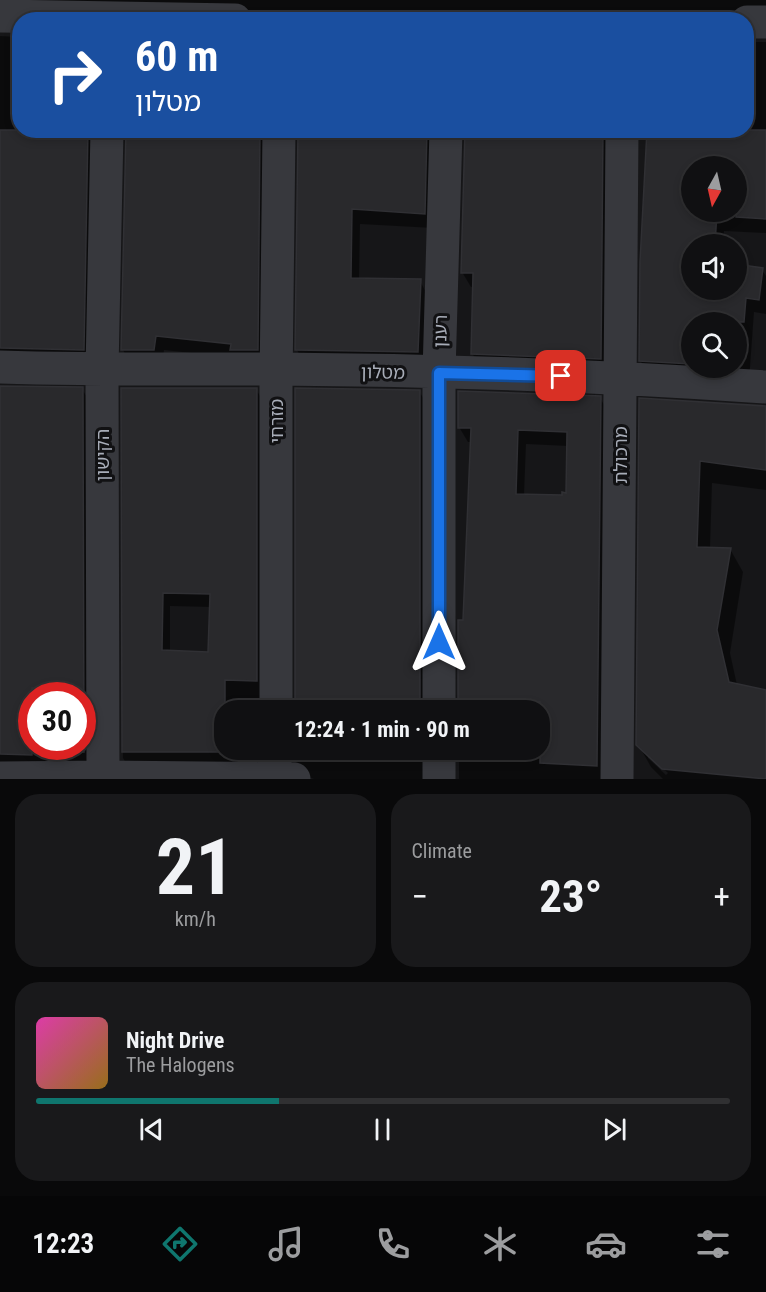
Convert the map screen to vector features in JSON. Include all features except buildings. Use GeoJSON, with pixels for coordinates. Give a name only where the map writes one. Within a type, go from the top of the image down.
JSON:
{"type":"FeatureCollection","features":[{"type":"Feature","properties":{"kind":"street","name":"הקישון"},"geometry":{"type":"LineString","coordinates":[[103,778],[102,370],[107,138]]}},
{"type":"Feature","properties":{"kind":"street","name":"מזרחי"},"geometry":{"type":"LineString","coordinates":[[276,700],[279,138]]}},
{"type":"Feature","properties":{"kind":"street","name":"רענן"},"geometry":{"type":"LineString","coordinates":[[439,700],[439,373],[447,138]]}},
{"type":"Feature","properties":{"kind":"street","name":"מרכולת"},"geometry":{"type":"LineString","coordinates":[[617,779],[622,138]]}},
{"type":"Feature","properties":{"kind":"street","name":"מטלון"},"geometry":{"type":"LineString","coordinates":[[0,367],[102,370],[276,369],[620,377],[766,387]]}},
{"type":"Feature","properties":{"kind":"street"},"geometry":{"type":"LineString","coordinates":[[275,760],[275,779]]}},
{"type":"Feature","properties":{"kind":"street"},"geometry":{"type":"LineString","coordinates":[[439,760],[439,779]]}},
{"type":"Feature","properties":{"kind":"street"},"geometry":{"type":"LineString","coordinates":[[0,778],[294,779]]}},
{"type":"Feature","properties":{"kind":"route"},"geometry":{"type":"LineString","coordinates":[[439,642],[439,373],[561,376]]}}]}
